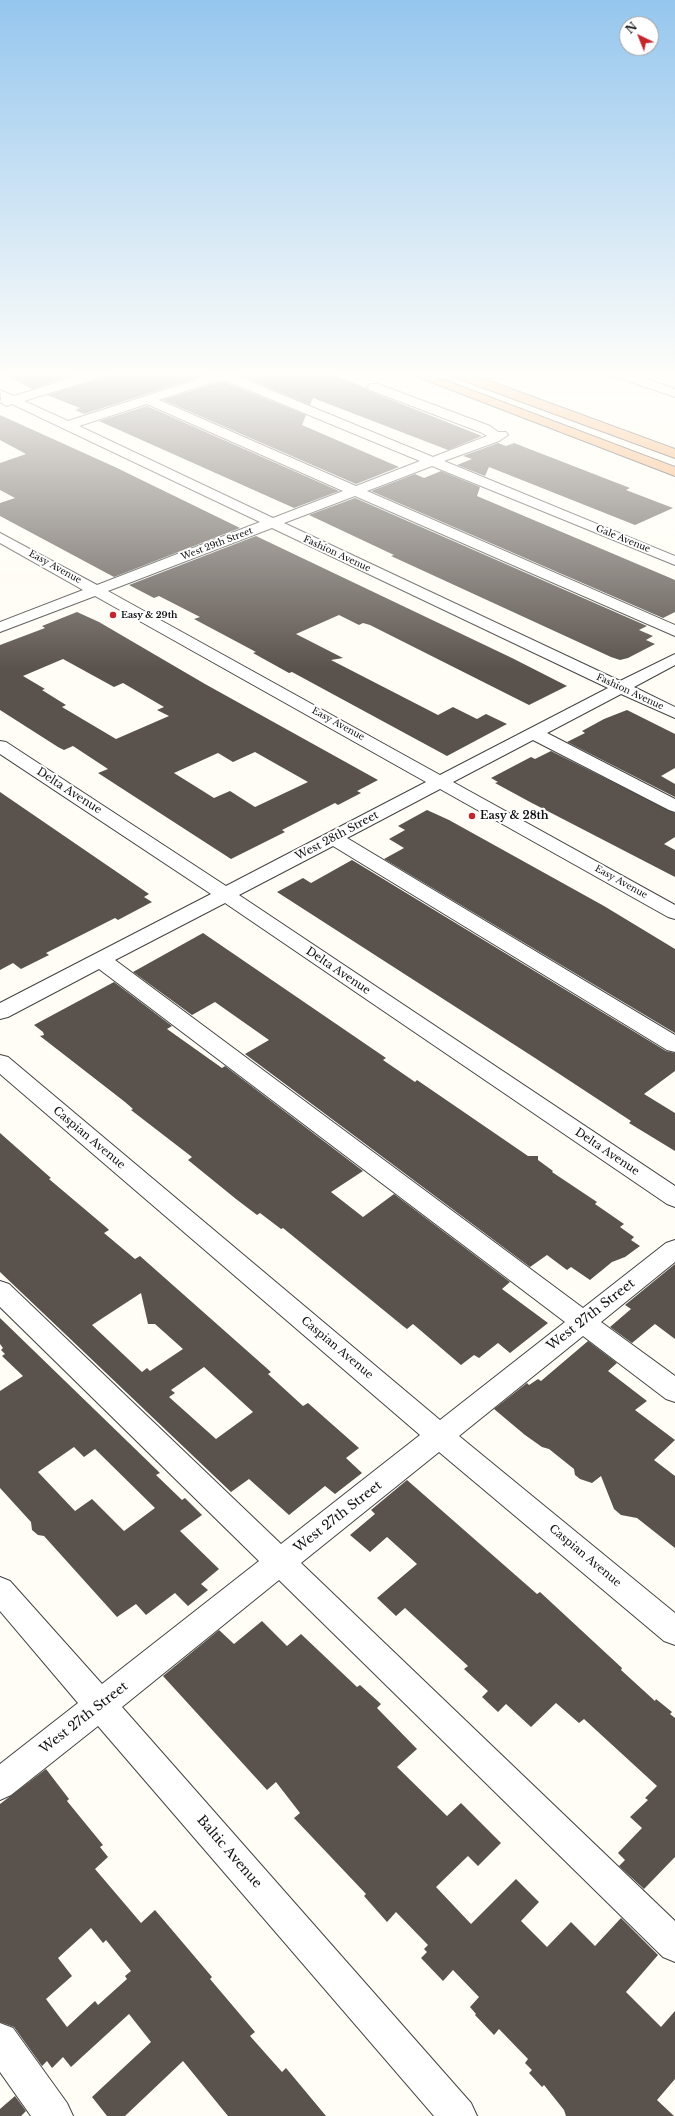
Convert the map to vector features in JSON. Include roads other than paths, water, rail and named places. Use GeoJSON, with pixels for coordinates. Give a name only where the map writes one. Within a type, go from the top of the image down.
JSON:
{"type":"FeatureCollection","features":[{"type":"Feature","properties":{"kind":"street","name":"Fashion Avenue"},"geometry":{"type":"LineString","coordinates":[[162,471],[675,713]]}},
{"type":"Feature","properties":{"kind":"street"},"geometry":{"type":"LineString","coordinates":[[310,471],[675,631]]}},
{"type":"Feature","properties":{"kind":"street","name":"West 29th Street"},"geometry":{"type":"LineString","coordinates":[[0,627],[410,471]]}},
{"type":"Feature","properties":{"kind":"street","name":"Gale Avenue"},"geometry":{"type":"LineString","coordinates":[[454,471],[675,561]]}},
{"type":"Feature","properties":{"kind":"street","name":"Easy Avenue"},"geometry":{"type":"LineString","coordinates":[[0,536],[675,913]]}},
{"type":"Feature","properties":{"kind":"street","name":"West 28th Street"},"geometry":{"type":"LineString","coordinates":[[2,1008],[101,960],[675,659]]}},
{"type":"Feature","properties":{"kind":"street"},"geometry":{"type":"LineString","coordinates":[[533,734],[675,806]]}},
{"type":"Feature","properties":{"kind":"street","name":"Delta Avenue"},"geometry":{"type":"LineString","coordinates":[[0,746],[225,894],[675,1198]]}},
{"type":"Feature","properties":{"kind":"street"},"geometry":{"type":"LineString","coordinates":[[333,838],[675,1045]]}},
{"type":"Feature","properties":{"kind":"street"},"geometry":{"type":"LineString","coordinates":[[101,960],[675,1391]]}},
{"type":"Feature","properties":{"kind":"street","name":"Caspian Avenue"},"geometry":{"type":"LineString","coordinates":[[0,1062],[440,1436],[675,1631]]}},
{"type":"Feature","properties":{"kind":"street","name":"West 27th Street"},"geometry":{"type":"LineString","coordinates":[[0,1784],[675,1249]]}},
{"type":"Feature","properties":{"kind":"street"},"geometry":{"type":"LineString","coordinates":[[0,1291],[675,1945]]}},
{"type":"Feature","properties":{"kind":"street","name":"Baltic Avenue"},"geometry":{"type":"LineString","coordinates":[[0,1590],[101,1704],[458,2116]]}},
{"type":"Feature","properties":{"kind":"street"},"geometry":{"type":"LineString","coordinates":[[0,2041],[54,2116]]}},
{"type":"Feature","properties":{"kind":"place","name":"Easy & 29th"},"geometry":{"type":"Point","coordinates":[113,615]}},
{"type":"Feature","properties":{"kind":"place","name":"Easy & 28th"},"geometry":{"type":"Point","coordinates":[472,816]}}]}
